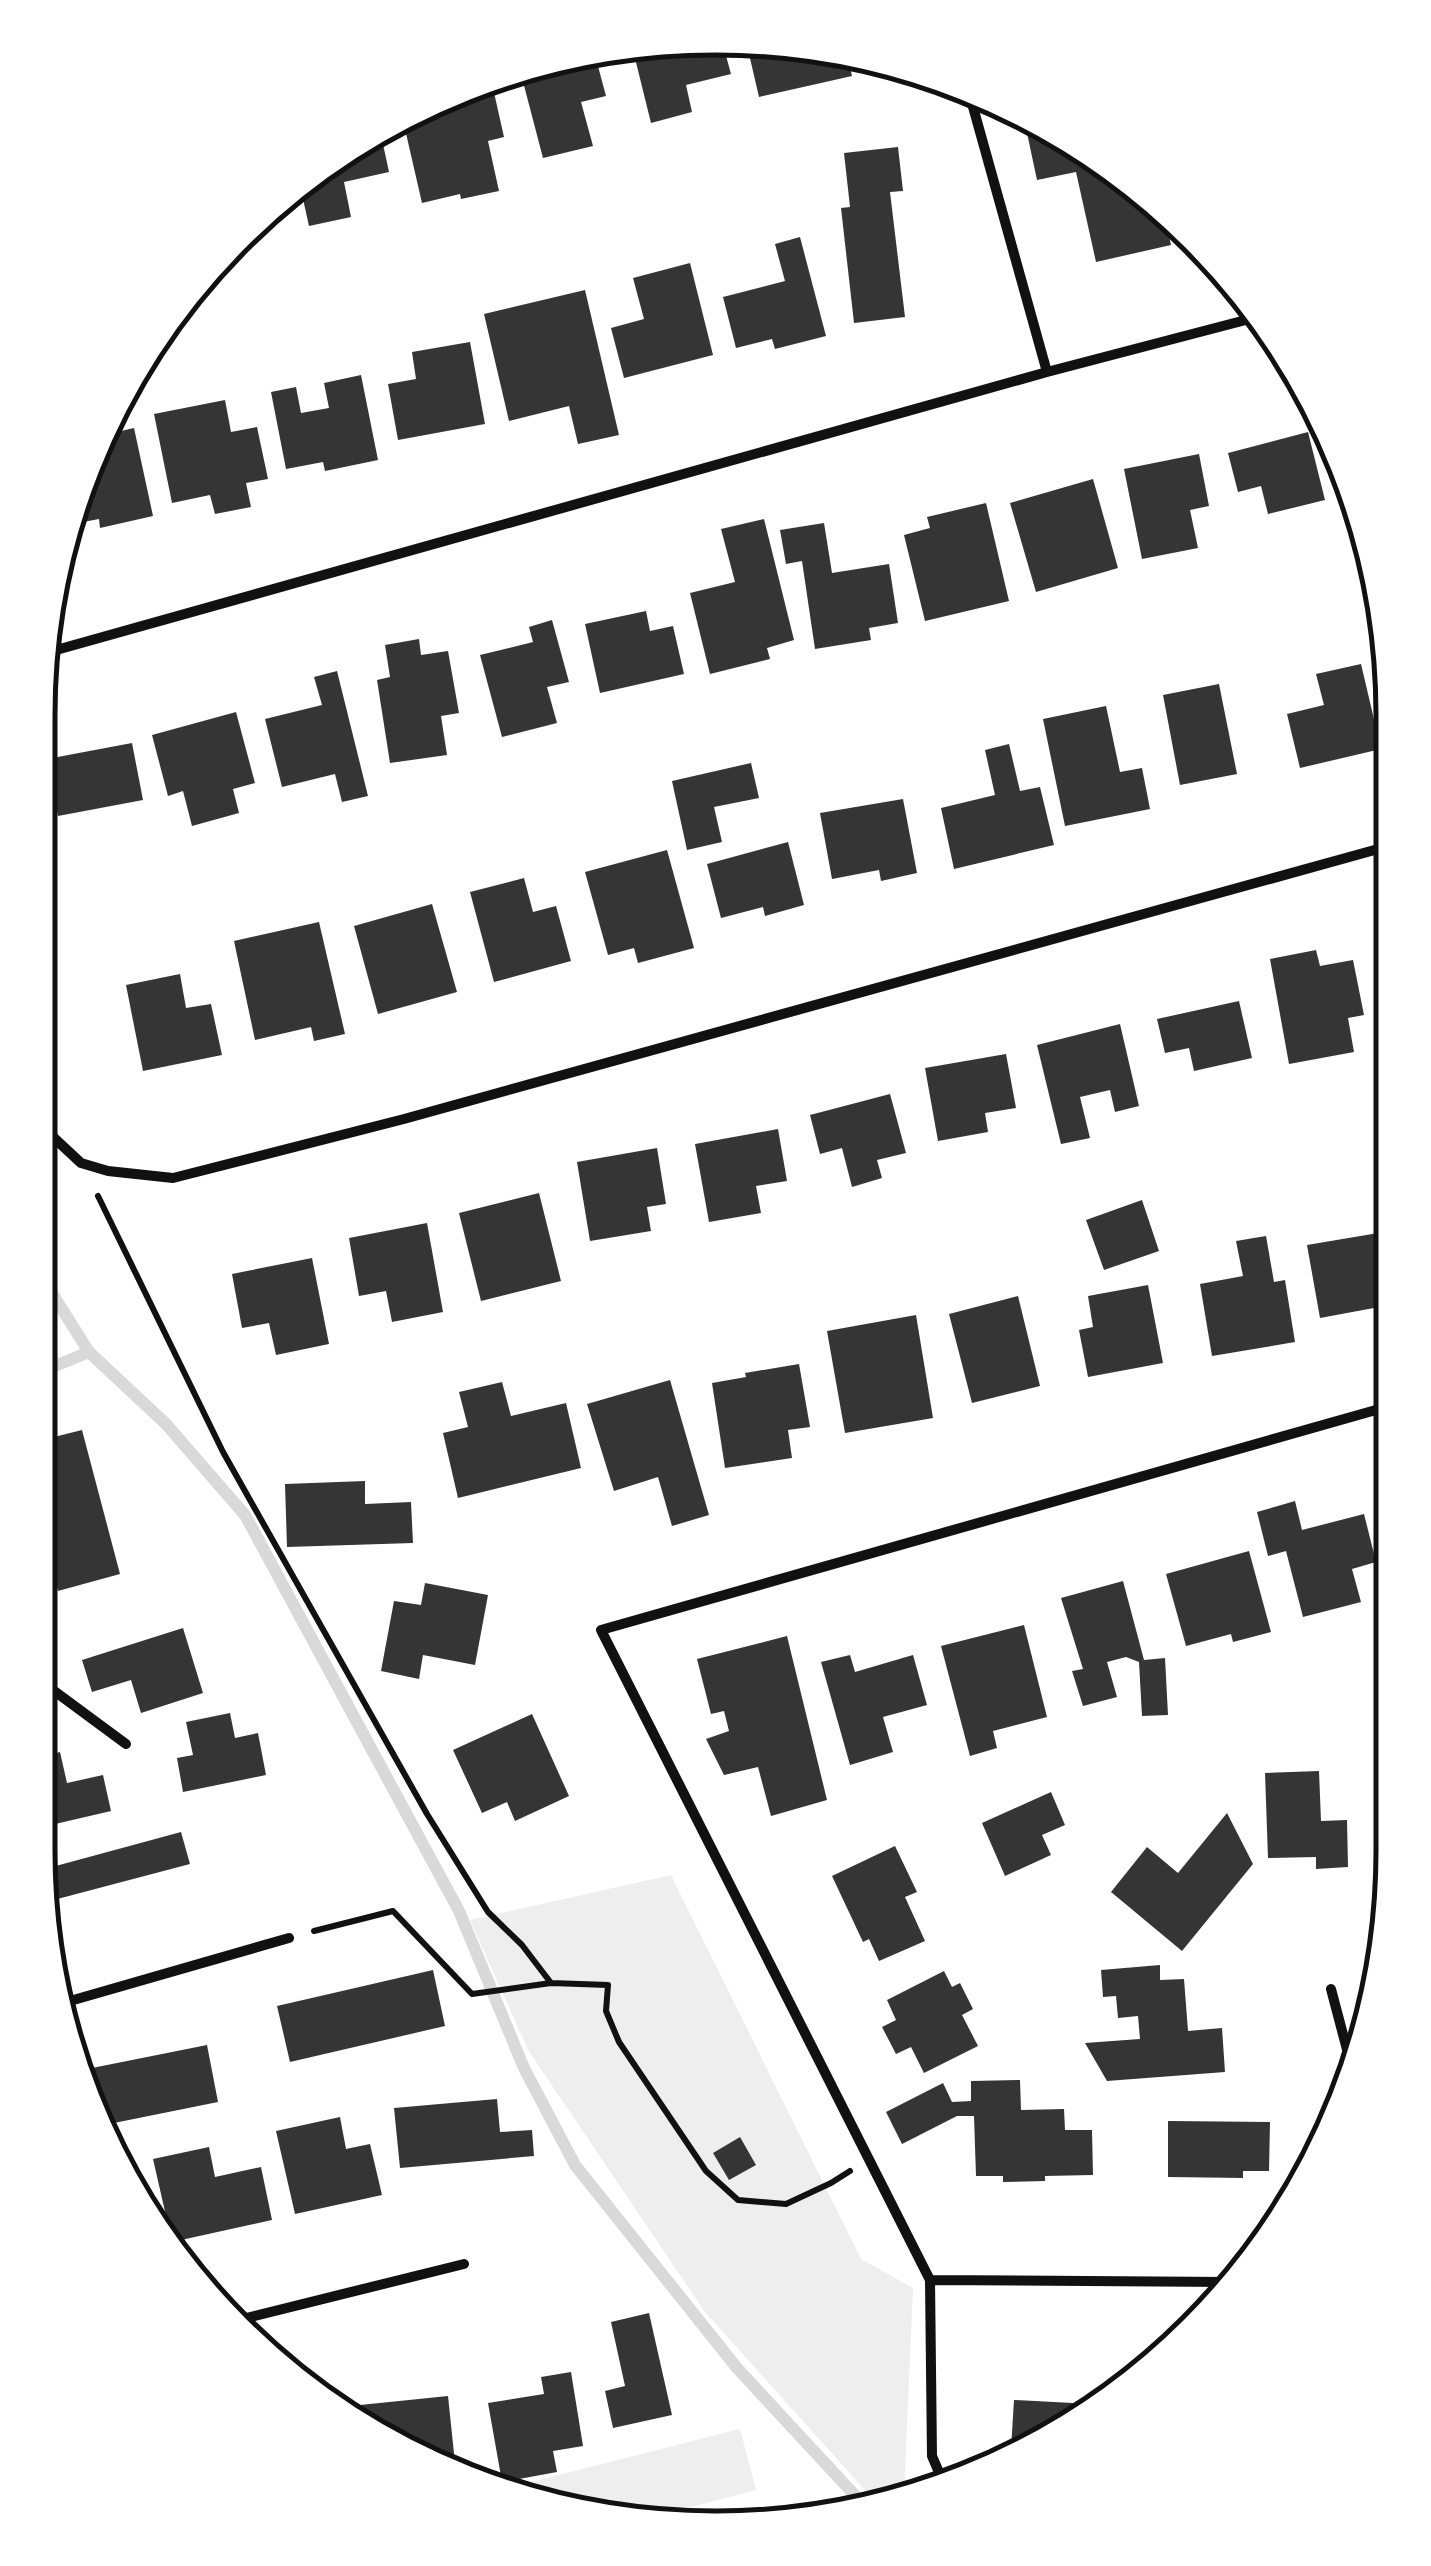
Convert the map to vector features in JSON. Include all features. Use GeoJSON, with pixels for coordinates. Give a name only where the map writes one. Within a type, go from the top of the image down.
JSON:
{"type":"FeatureCollection","features":[{"type":"Feature","properties":{"kind":"street"},"geometry":{"type":"LineString","coordinates":[[973,107],[1047,372]]}},
{"type":"Feature","properties":{"kind":"street"},"geometry":{"type":"LineString","coordinates":[[59,649],[1245,320]]}},
{"type":"Feature","properties":{"kind":"street"},"geometry":{"type":"LineString","coordinates":[[55,1139],[82,1163],[108,1171],[173,1178],[404,1120],[1376,849]]}},
{"type":"Feature","properties":{"kind":"street"},"geometry":{"type":"LineString","coordinates":[[939,2472],[932,2456],[930,2280],[600,1630],[1376,1410]]}},
{"type":"Feature","properties":{"kind":"street"},"geometry":{"type":"LineString","coordinates":[[55,1692],[126,1744]]}},
{"type":"Feature","properties":{"kind":"street"},"geometry":{"type":"LineString","coordinates":[[73,2000],[289,1938]]}},
{"type":"Feature","properties":{"kind":"street"},"geometry":{"type":"LineString","coordinates":[[1331,1989],[1346,2046]]}},
{"type":"Feature","properties":{"kind":"street"},"geometry":{"type":"LineString","coordinates":[[248,2318],[464,2264]]}},
{"type":"Feature","properties":{"kind":"street"},"geometry":{"type":"LineString","coordinates":[[930,2280],[1215,2282]]}},
{"type":"Feature","properties":{"kind":"path"},"geometry":{"type":"LineString","coordinates":[[82,1163],[223,1452],[427,1814],[488,1912],[522,1945],[551,1983]]}},
{"type":"Feature","properties":{"kind":"path"},"geometry":{"type":"LineString","coordinates":[[289,1938],[393,1911],[472,1994],[551,1983],[608,1984],[606,2011],[619,2042],[706,2171],[738,2200],[786,2204],[869,2159]]}},
{"type":"Feature","properties":{"kind":"shaded area"},"geometry":{"type":"Polygon","coordinates":[[[671,1875],[861,2259],[913,2288],[904,2483],[867,2492],[705,2312],[528,2050],[470,1920],[671,1875]]]}},
{"type":"Feature","properties":{"kind":"shaded area"},"geometry":{"type":"Polygon","coordinates":[[[740,2429],[756,2490],[672,2510],[587,2498],[527,2483],[740,2429]]]}},
{"type":"Feature","properties":{"kind":"building"},"geometry":{"type":"Polygon","coordinates":[[[726,55],[731,74],[686,85],[692,112],[651,123],[636,60],[726,55]]]}},
{"type":"Feature","properties":{"kind":"building"},"geometry":{"type":"Polygon","coordinates":[[[749,56],[851,70],[852,76],[759,97],[749,56]]]}},
{"type":"Feature","properties":{"kind":"building"},"geometry":{"type":"Polygon","coordinates":[[[598,66],[606,96],[581,102],[593,146],[543,158],[524,84],[598,66]]]}},
{"type":"Feature","properties":{"kind":"building"},"geometry":{"type":"Polygon","coordinates":[[[494,93],[504,137],[488,141],[499,191],[461,199],[460,194],[422,203],[406,132],[494,93]]]}},
{"type":"Feature","properties":{"kind":"building"},"geometry":{"type":"Polygon","coordinates":[[[1027,133],[1118,191],[1169,235],[1171,245],[1096,262],[1076,172],[1037,180],[1027,133]]]}},
{"type":"Feature","properties":{"kind":"building"},"geometry":{"type":"Polygon","coordinates":[[[383,144],[389,172],[344,182],[351,217],[309,226],[303,199],[383,144]]]}},
{"type":"Feature","properties":{"kind":"building"},"geometry":{"type":"Polygon","coordinates":[[[898,147],[903,191],[890,192],[905,317],[854,323],[841,208],[850,207],[844,153],[898,147]]]}},
{"type":"Feature","properties":{"kind":"building"},"geometry":{"type":"Polygon","coordinates":[[[800,237],[826,336],[775,349],[772,339],[736,348],[723,297],[785,281],[775,244],[800,237]]]}},
{"type":"Feature","properties":{"kind":"building"},"geometry":{"type":"Polygon","coordinates":[[[690,263],[713,355],[624,378],[611,328],[644,319],[633,278],[690,263]]]}},
{"type":"Feature","properties":{"kind":"building"},"geometry":{"type":"Polygon","coordinates":[[[585,290],[619,435],[578,444],[569,406],[509,421],[484,314],[585,290]]]}},
{"type":"Feature","properties":{"kind":"building"},"geometry":{"type":"Polygon","coordinates":[[[470,342],[485,424],[398,440],[388,384],[416,379],[412,352],[470,342]]]}},
{"type":"Feature","properties":{"kind":"building"},"geometry":{"type":"Polygon","coordinates":[[[361,375],[378,460],[325,471],[323,462],[286,469],[271,392],[296,387],[301,413],[329,408],[324,383],[361,375]]]}},
{"type":"Feature","properties":{"kind":"building"},"geometry":{"type":"Polygon","coordinates":[[[225,400],[231,432],[257,427],[268,479],[246,483],[251,507],[215,514],[210,495],[172,503],[154,414],[225,400]]]}},
{"type":"Feature","properties":{"kind":"building"},"geometry":{"type":"Polygon","coordinates":[[[134,428],[153,516],[100,528],[99,519],[85,522],[119,431],[134,428]]]}},
{"type":"Feature","properties":{"kind":"building"},"geometry":{"type":"Polygon","coordinates":[[[1308,432],[1325,500],[1268,514],[1261,486],[1238,492],[1228,453],[1308,432]]]}},
{"type":"Feature","properties":{"kind":"building"},"geometry":{"type":"Polygon","coordinates":[[[1199,454],[1209,506],[1190,510],[1198,548],[1142,559],[1124,469],[1199,454]]]}},
{"type":"Feature","properties":{"kind":"building"},"geometry":{"type":"Polygon","coordinates":[[[1093,479],[1118,568],[1036,592],[1010,503],[1093,479]]]}},
{"type":"Feature","properties":{"kind":"building"},"geometry":{"type":"Polygon","coordinates":[[[986,503],[1009,601],[925,621],[904,535],[930,528],[927,517],[986,503]]]}},
{"type":"Feature","properties":{"kind":"building"},"geometry":{"type":"Polygon","coordinates":[[[764,519],[794,640],[767,648],[770,659],[710,674],[690,593],[735,582],[721,529],[764,519]]]}},
{"type":"Feature","properties":{"kind":"building"},"geometry":{"type":"Polygon","coordinates":[[[824,523],[832,573],[889,564],[898,623],[869,628],[871,640],[815,649],[802,561],[786,564],[780,530],[824,523]]]}},
{"type":"Feature","properties":{"kind":"building"},"geometry":{"type":"Polygon","coordinates":[[[646,611],[650,631],[673,626],[684,674],[600,693],[585,624],[646,611]]]}},
{"type":"Feature","properties":{"kind":"building"},"geometry":{"type":"Polygon","coordinates":[[[552,620],[569,682],[547,687],[557,723],[502,737],[480,655],[533,642],[529,627],[552,620]]]}},
{"type":"Feature","properties":{"kind":"building"},"geometry":{"type":"Polygon","coordinates":[[[419,639],[421,655],[448,651],[459,713],[441,716],[447,755],[390,763],[377,680],[390,677],[385,645],[419,639]]]}},
{"type":"Feature","properties":{"kind":"building"},"geometry":{"type":"Polygon","coordinates":[[[1361,664],[1376,728],[1376,750],[1300,768],[1287,714],[1324,705],[1316,674],[1361,664]]]}},
{"type":"Feature","properties":{"kind":"building"},"geometry":{"type":"Polygon","coordinates":[[[337,671],[368,796],[342,802],[335,774],[282,787],[265,719],[322,705],[314,677],[337,671]]]}},
{"type":"Feature","properties":{"kind":"building"},"geometry":{"type":"Polygon","coordinates":[[[1219,684],[1237,774],[1180,785],[1163,695],[1219,684]]]}},
{"type":"Feature","properties":{"kind":"building"},"geometry":{"type":"Polygon","coordinates":[[[1106,706],[1120,772],[1142,768],[1150,809],[1065,826],[1043,719],[1106,706]]]}},
{"type":"Feature","properties":{"kind":"building"},"geometry":{"type":"Polygon","coordinates":[[[236,712],[255,783],[233,789],[239,813],[192,826],[183,791],[168,796],[152,735],[236,712]]]}},
{"type":"Feature","properties":{"kind":"building"},"geometry":{"type":"Polygon","coordinates":[[[132,743],[143,800],[58,816],[55,757],[132,743]]]}},
{"type":"Feature","properties":{"kind":"building"},"geometry":{"type":"Polygon","coordinates":[[[1009,744],[1020,791],[1040,787],[1054,845],[954,869],[941,808],[995,795],[985,750],[1009,744]]]}},
{"type":"Feature","properties":{"kind":"building"},"geometry":{"type":"Polygon","coordinates":[[[751,763],[759,798],[714,807],[722,842],[687,850],[672,781],[751,763]]]}},
{"type":"Feature","properties":{"kind":"building"},"geometry":{"type":"Polygon","coordinates":[[[903,799],[917,873],[881,881],[879,870],[832,879],[820,813],[903,799]]]}},
{"type":"Feature","properties":{"kind":"building"},"geometry":{"type":"Polygon","coordinates":[[[788,842],[804,905],[765,916],[763,907],[721,918],[707,864],[788,842]]]}},
{"type":"Feature","properties":{"kind":"building"},"geometry":{"type":"Polygon","coordinates":[[[667,850],[694,948],[638,963],[634,948],[608,955],[585,872],[667,850]]]}},
{"type":"Feature","properties":{"kind":"building"},"geometry":{"type":"Polygon","coordinates":[[[524,878],[533,912],[556,906],[571,961],[494,982],[470,892],[524,878]]]}},
{"type":"Feature","properties":{"kind":"building"},"geometry":{"type":"Polygon","coordinates":[[[432,904],[457,992],[378,1014],[354,926],[432,904]]]}},
{"type":"Feature","properties":{"kind":"building"},"geometry":{"type":"Polygon","coordinates":[[[319,922],[345,1034],[314,1041],[311,1027],[255,1040],[234,941],[319,922]]]}},
{"type":"Feature","properties":{"kind":"building"},"geometry":{"type":"Polygon","coordinates":[[[1316,950],[1320,966],[1353,960],[1364,1015],[1348,1018],[1354,1052],[1289,1064],[1270,959],[1316,950]]]}},
{"type":"Feature","properties":{"kind":"building"},"geometry":{"type":"Polygon","coordinates":[[[180,974],[186,1008],[211,1004],[222,1055],[143,1071],[126,985],[180,974]]]}},
{"type":"Feature","properties":{"kind":"building"},"geometry":{"type":"Polygon","coordinates":[[[1239,1001],[1252,1058],[1194,1071],[1189,1048],[1165,1053],[1157,1019],[1239,1001]]]}},
{"type":"Feature","properties":{"kind":"building"},"geometry":{"type":"Polygon","coordinates":[[[1120,1024],[1139,1106],[1115,1112],[1110,1090],[1080,1097],[1090,1138],[1061,1144],[1037,1045],[1120,1024]]]}},
{"type":"Feature","properties":{"kind":"building"},"geometry":{"type":"Polygon","coordinates":[[[1006,1054],[1016,1108],[985,1113],[988,1132],[938,1141],[925,1068],[1006,1054]]]}},
{"type":"Feature","properties":{"kind":"building"},"geometry":{"type":"Polygon","coordinates":[[[890,1094],[906,1153],[877,1160],[882,1178],[852,1187],[842,1148],[820,1154],[810,1115],[890,1094]]]}},
{"type":"Feature","properties":{"kind":"building"},"geometry":{"type":"Polygon","coordinates":[[[778,1129],[787,1181],[756,1186],[761,1213],[709,1222],[695,1144],[778,1129]]]}},
{"type":"Feature","properties":{"kind":"building"},"geometry":{"type":"Polygon","coordinates":[[[657,1148],[666,1204],[647,1207],[651,1231],[590,1241],[577,1162],[657,1148]]]}},
{"type":"Feature","properties":{"kind":"building"},"geometry":{"type":"Polygon","coordinates":[[[539,1193],[561,1281],[481,1301],[459,1213],[539,1193]]]}},
{"type":"Feature","properties":{"kind":"building"},"geometry":{"type":"Polygon","coordinates":[[[1142,1200],[1159,1251],[1104,1270],[1086,1220],[1142,1200]]]}},
{"type":"Feature","properties":{"kind":"building"},"geometry":{"type":"Polygon","coordinates":[[[427,1223],[443,1312],[392,1322],[386,1291],[359,1296],[349,1238],[427,1223]]]}},
{"type":"Feature","properties":{"kind":"building"},"geometry":{"type":"Polygon","coordinates":[[[1376,1233],[1376,1308],[1320,1318],[1307,1245],[1376,1233]]]}},
{"type":"Feature","properties":{"kind":"building"},"geometry":{"type":"Polygon","coordinates":[[[1266,1236],[1274,1282],[1285,1280],[1295,1342],[1212,1356],[1200,1284],[1243,1276],[1236,1241],[1266,1236]]]}},
{"type":"Feature","properties":{"kind":"building"},"geometry":{"type":"Polygon","coordinates":[[[312,1258],[329,1344],[276,1355],[269,1323],[242,1328],[232,1274],[312,1258]]]}},
{"type":"Feature","properties":{"kind":"building"},"geometry":{"type":"Polygon","coordinates":[[[1148,1285],[1163,1363],[1088,1377],[1079,1330],[1093,1327],[1088,1296],[1148,1285]]]}},
{"type":"Feature","properties":{"kind":"building"},"geometry":{"type":"Polygon","coordinates":[[[1018,1296],[1040,1386],[972,1403],[949,1314],[1018,1296]]]}},
{"type":"Feature","properties":{"kind":"building"},"geometry":{"type":"Polygon","coordinates":[[[916,1315],[933,1418],[845,1433],[827,1331],[916,1315]]]}},
{"type":"Feature","properties":{"kind":"building"},"geometry":{"type":"Polygon","coordinates":[[[799,1364],[810,1427],[788,1430],[792,1458],[725,1468],[712,1383],[799,1364]]]}},
{"type":"Feature","properties":{"kind":"building"},"geometry":{"type":"Polygon","coordinates":[[[670,1380],[709,1515],[672,1526],[658,1477],[614,1491],[587,1404],[670,1380]]]}},
{"type":"Feature","properties":{"kind":"building"},"geometry":{"type":"Polygon","coordinates":[[[502,1382],[511,1416],[566,1403],[581,1468],[458,1498],[443,1433],[468,1427],[459,1392],[502,1382]]]}},
{"type":"Feature","properties":{"kind":"building"},"geometry":{"type":"Polygon","coordinates":[[[82,1430],[120,1574],[58,1591],[55,1579],[55,1437],[82,1430]]]}},
{"type":"Feature","properties":{"kind":"building"},"geometry":{"type":"Polygon","coordinates":[[[365,1481],[365,1504],[411,1502],[413,1543],[287,1547],[285,1484],[365,1481]]]}},
{"type":"Feature","properties":{"kind":"building"},"geometry":{"type":"Polygon","coordinates":[[[1295,1501],[1302,1530],[1364,1514],[1376,1562],[1352,1569],[1361,1602],[1303,1617],[1286,1551],[1268,1556],[1257,1512],[1295,1501]]]}},
{"type":"Feature","properties":{"kind":"building"},"geometry":{"type":"Polygon","coordinates":[[[1249,1551],[1271,1632],[1233,1642],[1231,1634],[1186,1646],[1166,1574],[1249,1551]]]}},
{"type":"Feature","properties":{"kind":"building"},"geometry":{"type":"Polygon","coordinates":[[[1123,1581],[1144,1660],[1165,1658],[1168,1715],[1142,1716],[1139,1662],[1126,1657],[1107,1662],[1117,1697],[1083,1706],[1072,1671],[1083,1669],[1061,1598],[1123,1581]]]}},
{"type":"Feature","properties":{"kind":"building"},"geometry":{"type":"Polygon","coordinates":[[[425,1583],[488,1595],[475,1665],[423,1655],[419,1679],[381,1671],[394,1601],[421,1605],[425,1583]]]}},
{"type":"Feature","properties":{"kind":"building"},"geometry":{"type":"Polygon","coordinates":[[[1024,1625],[1047,1717],[993,1731],[997,1748],[970,1756],[941,1646],[1024,1625]]]}},
{"type":"Feature","properties":{"kind":"building"},"geometry":{"type":"Polygon","coordinates":[[[183,1628],[203,1693],[141,1713],[131,1680],[92,1692],[82,1660],[183,1628]]]}},
{"type":"Feature","properties":{"kind":"building"},"geometry":{"type":"Polygon","coordinates":[[[787,1636],[827,1800],[771,1816],[758,1767],[724,1775],[706,1739],[729,1731],[724,1711],[711,1714],[697,1659],[787,1636]]]}},
{"type":"Feature","properties":{"kind":"building"},"geometry":{"type":"Polygon","coordinates":[[[850,1655],[855,1672],[913,1655],[927,1705],[883,1717],[893,1752],[850,1765],[821,1662],[850,1655]]]}},
{"type":"Feature","properties":{"kind":"building"},"geometry":{"type":"Polygon","coordinates":[[[230,1713],[235,1738],[258,1733],[266,1775],[183,1792],[177,1758],[193,1755],[186,1722],[230,1713]]]}},
{"type":"Feature","properties":{"kind":"building"},"geometry":{"type":"Polygon","coordinates":[[[532,1714],[569,1796],[515,1821],[507,1802],[482,1813],[453,1750],[532,1714]]]}},
{"type":"Feature","properties":{"kind":"building"},"geometry":{"type":"Polygon","coordinates":[[[60,1752],[67,1783],[103,1775],[111,1811],[55,1824],[55,1753],[60,1752]]]}},
{"type":"Feature","properties":{"kind":"building"},"geometry":{"type":"Polygon","coordinates":[[[1319,1771],[1321,1821],[1347,1820],[1348,1867],[1316,1869],[1316,1857],[1268,1858],[1265,1773],[1319,1771]]]}},
{"type":"Feature","properties":{"kind":"building"},"geometry":{"type":"Polygon","coordinates":[[[1051,1792],[1065,1825],[1042,1835],[1051,1855],[1005,1876],[982,1823],[1051,1792]]]}},
{"type":"Feature","properties":{"kind":"building"},"geometry":{"type":"Polygon","coordinates":[[[1227,1813],[1253,1864],[1182,1951],[1111,1892],[1147,1847],[1178,1873],[1227,1813]]]}},
{"type":"Feature","properties":{"kind":"building"},"geometry":{"type":"Polygon","coordinates":[[[181,1832],[190,1864],[57,1899],[55,1866],[181,1832]]]}},
{"type":"Feature","properties":{"kind":"building"},"geometry":{"type":"Polygon","coordinates":[[[895,1846],[917,1892],[905,1897],[925,1941],[879,1961],[869,1939],[863,1942],[832,1876],[895,1846]]]}},
{"type":"Feature","properties":{"kind":"building"},"geometry":{"type":"Polygon","coordinates":[[[1160,1965],[1160,1980],[1184,1979],[1188,2031],[1222,2028],[1225,2072],[1107,2081],[1085,2043],[1140,2039],[1138,2016],[1118,2018],[1116,1996],[1103,1997],[1101,1970],[1160,1965]]]}},
{"type":"Feature","properties":{"kind":"building"},"geometry":{"type":"Polygon","coordinates":[[[433,1970],[445,2026],[290,2062],[277,2006],[433,1970]]]}},
{"type":"Feature","properties":{"kind":"building"},"geometry":{"type":"Polygon","coordinates":[[[944,1971],[952,1987],[960,1983],[973,2009],[962,2015],[978,2046],[924,2073],[911,2047],[896,2054],[882,2027],[896,2020],[887,2000],[944,1971]]]}},
{"type":"Feature","properties":{"kind":"building"},"geometry":{"type":"Polygon","coordinates":[[[207,2045],[218,2102],[114,2123],[92,2068],[207,2045]]]}},
{"type":"Feature","properties":{"kind":"building"},"geometry":{"type":"Polygon","coordinates":[[[1020,2080],[1021,2110],[1064,2109],[1065,2130],[1092,2130],[1093,2175],[1003,2182],[1003,2176],[976,2176],[974,2116],[957,2116],[902,2144],[886,2112],[943,2083],[952,2102],[971,2101],[971,2081],[1020,2080]]]}},
{"type":"Feature","properties":{"kind":"building"},"geometry":{"type":"Polygon","coordinates":[[[497,2099],[500,2132],[532,2130],[534,2156],[400,2168],[394,2108],[497,2099]]]}},
{"type":"Feature","properties":{"kind":"building"},"geometry":{"type":"Polygon","coordinates":[[[340,2117],[346,2149],[370,2144],[382,2195],[295,2214],[276,2131],[340,2117]]]}},
{"type":"Feature","properties":{"kind":"building"},"geometry":{"type":"Polygon","coordinates":[[[1168,2121],[1270,2122],[1269,2171],[1243,2171],[1243,2178],[1168,2177],[1168,2121]]]}},
{"type":"Feature","properties":{"kind":"building"},"geometry":{"type":"Polygon","coordinates":[[[740,2137],[756,2165],[729,2180],[713,2153],[740,2137]]]}},
{"type":"Feature","properties":{"kind":"building"},"geometry":{"type":"Polygon","coordinates":[[[209,2147],[215,2177],[261,2167],[272,2220],[182,2240],[166,2218],[153,2159],[209,2147]]]}},
{"type":"Feature","properties":{"kind":"building"},"geometry":{"type":"Polygon","coordinates":[[[649,2313],[672,2415],[613,2428],[605,2391],[625,2386],[611,2322],[649,2313]]]}},
{"type":"Feature","properties":{"kind":"building"},"geometry":{"type":"Polygon","coordinates":[[[571,2372],[583,2446],[553,2451],[557,2472],[515,2480],[501,2475],[488,2403],[544,2394],[541,2377],[571,2372]]]}},
{"type":"Feature","properties":{"kind":"building"},"geometry":{"type":"Polygon","coordinates":[[[448,2396],[454,2457],[385,2423],[360,2405],[448,2396]]]}},
{"type":"Feature","properties":{"kind":"building"},"geometry":{"type":"Polygon","coordinates":[[[1014,2400],[1077,2403],[1046,2423],[1011,2441],[1014,2400]]]}},
{"type":"Feature","properties":{"kind":"waterway"},"geometry":{"type":"LineString","coordinates":[[55,1298],[89,1352],[166,1424],[245,1515],[459,1911],[524,2068],[575,2165],[737,2368],[855,2495]]}},
{"type":"Feature","properties":{"kind":"waterway"},"geometry":{"type":"LineString","coordinates":[[55,1366],[89,1352]]}}]}
